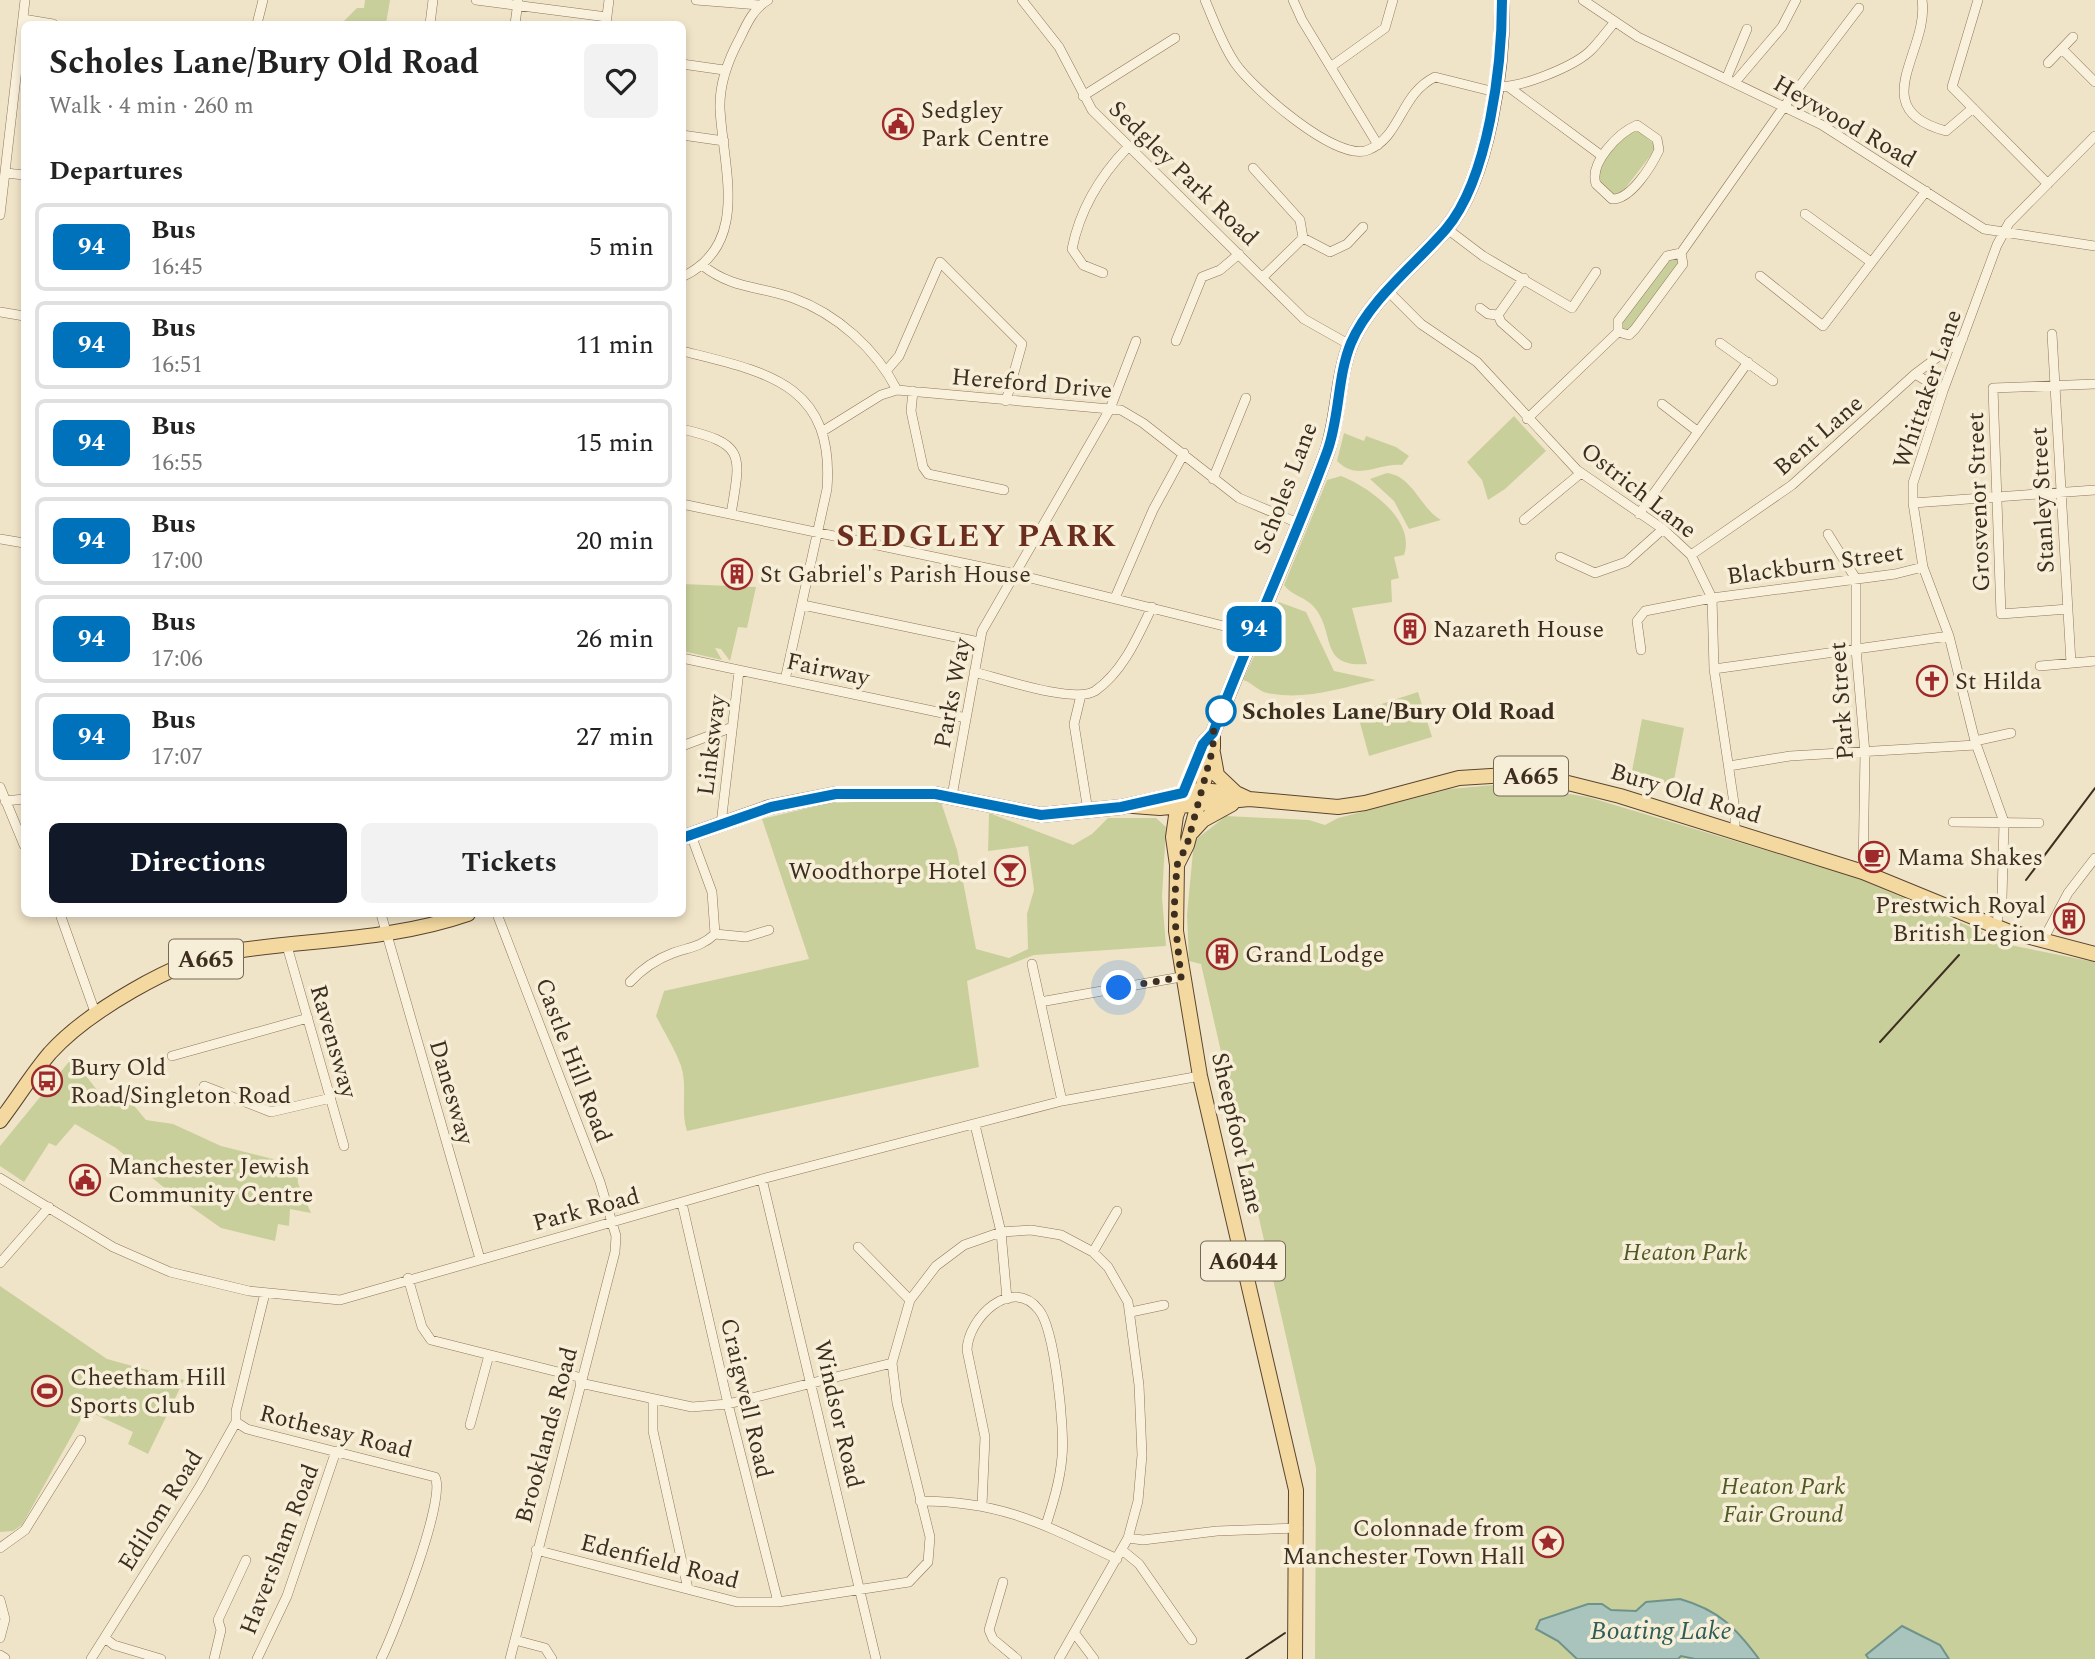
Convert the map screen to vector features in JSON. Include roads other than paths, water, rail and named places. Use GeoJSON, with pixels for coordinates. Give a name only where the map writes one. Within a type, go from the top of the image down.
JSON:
{"type":"FeatureCollection","features":[{"type":"Feature","properties":{"kind":"main road","name":"Scholes Lane"},"geometry":{"type":"LineString","coordinates":[[1189,800],[1203,744],[1213,740],[1252,633],[1328,449],[1350,345],[1388,292],[1446,229],[1458,213],[1467,191],[1501,88],[1502,0]]}},
{"type":"Feature","properties":{"kind":"main road"},"geometry":{"type":"LineString","coordinates":[[1190,834],[1203,820],[1241,798],[1217,775],[1213,740]]}},
{"type":"Feature","properties":{"kind":"main road","name":"Bury Old Road"},"geometry":{"type":"LineString","coordinates":[[687,836],[771,807],[812,797],[903,793],[952,796],[1025,814],[1088,811],[1132,805],[1149,809],[1189,800],[1241,798],[1338,807],[1365,803],[1459,778],[1528,776],[1591,787],[1863,872],[1996,926],[2042,942],[2095,954]]}},
{"type":"Feature","properties":{"kind":"main road"},"geometry":{"type":"LineString","coordinates":[[1177,858],[1189,800]]}},
{"type":"Feature","properties":{"kind":"main road","name":"Sheepfoot Lane"},"geometry":{"type":"LineString","coordinates":[[1189,800],[1190,834],[1177,858],[1174,911],[1181,977],[1200,1076],[1291,1466],[1298,1528],[1295,1659]]}},
{"type":"Feature","properties":{"kind":"main road","name":"A665"},"geometry":{"type":"LineString","coordinates":[[0,1121],[51,1052],[128,993],[186,966],[225,952],[387,936],[457,917]]}},
{"type":"Feature","properties":{"kind":"street"},"geometry":{"type":"LineString","coordinates":[[25,0],[23,19],[35,21]]}},
{"type":"Feature","properties":{"kind":"street"},"geometry":{"type":"LineString","coordinates":[[258,21],[263,0]]}},
{"type":"Feature","properties":{"kind":"street"},"geometry":{"type":"LineString","coordinates":[[430,21],[433,0]]}},
{"type":"Feature","properties":{"kind":"street"},"geometry":{"type":"LineString","coordinates":[[476,0],[518,3],[607,20],[609,0]]}},
{"type":"Feature","properties":{"kind":"street"},"geometry":{"type":"LineString","coordinates":[[696,0],[759,5]]}},
{"type":"Feature","properties":{"kind":"street"},"geometry":{"type":"LineString","coordinates":[[686,275],[713,255],[721,240],[731,193],[720,108],[724,70],[759,5],[768,0]]}},
{"type":"Feature","properties":{"kind":"street","name":"Sedgley Park Road"},"geometry":{"type":"LineString","coordinates":[[1022,0],[1059,47],[1092,110],[1313,326],[1350,345]]}},
{"type":"Feature","properties":{"kind":"street"},"geometry":{"type":"LineString","coordinates":[[1205,0],[1235,63],[1274,104],[1349,151],[1367,151],[1378,145],[1390,133],[1415,89],[1434,77],[1501,88],[1602,156]]}},
{"type":"Feature","properties":{"kind":"street"},"geometry":{"type":"LineString","coordinates":[[1293,0],[1302,20],[1378,145]]}},
{"type":"Feature","properties":{"kind":"street"},"geometry":{"type":"LineString","coordinates":[[1332,66],[1385,28],[1393,0]]}},
{"type":"Feature","properties":{"kind":"street","name":"Heywood Road"},"geometry":{"type":"LineString","coordinates":[[1583,0],[1614,23],[1822,125],[1984,229],[2095,246]]}},
{"type":"Feature","properties":{"kind":"street"},"geometry":{"type":"LineString","coordinates":[[1731,79],[1782,27],[1796,0]]}},
{"type":"Feature","properties":{"kind":"street"},"geometry":{"type":"LineString","coordinates":[[1922,0],[1924,16],[1907,68],[1903,94],[1908,111],[1928,126],[1946,131],[1973,108]]}},
{"type":"Feature","properties":{"kind":"street"},"geometry":{"type":"LineString","coordinates":[[1978,0],[1952,87],[2048,184]]}},
{"type":"Feature","properties":{"kind":"street"},"geometry":{"type":"LineString","coordinates":[[515,21],[518,3]]}},
{"type":"Feature","properties":{"kind":"street"},"geometry":{"type":"LineString","coordinates":[[1527,419],[1618,332],[1618,321],[1667,256],[1681,253],[1783,108],[1859,8]]}},
{"type":"Feature","properties":{"kind":"street"},"geometry":{"type":"LineString","coordinates":[[1501,88],[1568,65],[1588,53],[1614,23]]}},
{"type":"Feature","properties":{"kind":"street"},"geometry":{"type":"LineString","coordinates":[[1731,79],[1747,29]]}},
{"type":"Feature","properties":{"kind":"street"},"geometry":{"type":"LineString","coordinates":[[1083,96],[1175,37]]}},
{"type":"Feature","properties":{"kind":"street"},"geometry":{"type":"LineString","coordinates":[[2048,63],[2073,37]]}},
{"type":"Feature","properties":{"kind":"street"},"geometry":{"type":"LineString","coordinates":[[2062,49],[2095,82]]}},
{"type":"Feature","properties":{"kind":"street"},"geometry":{"type":"LineString","coordinates":[[0,215],[11,109],[19,85],[21,52]]}},
{"type":"Feature","properties":{"kind":"street"},"geometry":{"type":"LineString","coordinates":[[686,65],[724,70]]}},
{"type":"Feature","properties":{"kind":"street"},"geometry":{"type":"LineString","coordinates":[[0,107],[11,109]]}},
{"type":"Feature","properties":{"kind":"street"},"geometry":{"type":"LineString","coordinates":[[1637,125],[1657,139],[1659,146],[1653,162],[1619,199],[1612,199],[1594,181],[1602,156],[1625,132],[1637,125]]}},
{"type":"Feature","properties":{"kind":"street"},"geometry":{"type":"LineString","coordinates":[[686,136],[724,141]]}},
{"type":"Feature","properties":{"kind":"street","name":"Whittaker Lane"},"geometry":{"type":"LineString","coordinates":[[1996,926],[2002,898],[2004,822],[1976,743],[1949,636],[1923,567],[1913,503],[1913,483],[1943,391],[1997,245],[2006,234],[2009,223],[2095,136]]}},
{"type":"Feature","properties":{"kind":"street"},"geometry":{"type":"LineString","coordinates":[[1103,273],[1083,265],[1072,249],[1076,228],[1102,174],[1128,147]]}},
{"type":"Feature","properties":{"kind":"street"},"geometry":{"type":"LineString","coordinates":[[1253,168],[1300,220],[1303,238]]}},
{"type":"Feature","properties":{"kind":"street"},"geometry":{"type":"LineString","coordinates":[[6,173],[21,175]]}},
{"type":"Feature","properties":{"kind":"street"},"geometry":{"type":"LineString","coordinates":[[1760,276],[1823,326],[1926,191]]}},
{"type":"Feature","properties":{"kind":"street"},"geometry":{"type":"LineString","coordinates":[[1805,215],[1871,262]]}},
{"type":"Feature","properties":{"kind":"street"},"geometry":{"type":"LineString","coordinates":[[1303,238],[1330,252],[1347,244],[1363,227]]}},
{"type":"Feature","properties":{"kind":"street"},"geometry":{"type":"LineString","coordinates":[[1446,229],[1483,256],[1572,308],[1596,272]]}},
{"type":"Feature","properties":{"kind":"street"},"geometry":{"type":"LineString","coordinates":[[1263,277],[1303,238]]}},
{"type":"Feature","properties":{"kind":"street"},"geometry":{"type":"LineString","coordinates":[[1618,332],[1629,335],[1635,329],[1683,264],[1681,253]]}},
{"type":"Feature","properties":{"kind":"street"},"geometry":{"type":"LineString","coordinates":[[1176,341],[1202,277],[1220,270],[1239,254]]}},
{"type":"Feature","properties":{"kind":"street"},"geometry":{"type":"LineString","coordinates":[[887,370],[899,356],[940,262],[1022,344],[1006,401]]}},
{"type":"Feature","properties":{"kind":"street"},"geometry":{"type":"LineString","coordinates":[[702,265],[720,280],[793,298],[838,323],[873,351],[897,390]]}},
{"type":"Feature","properties":{"kind":"street"},"geometry":{"type":"LineString","coordinates":[[1498,315],[1524,278]]}},
{"type":"Feature","properties":{"kind":"street","name":"Ostrich Lane"},"geometry":{"type":"LineString","coordinates":[[1388,292],[1421,324],[1477,362],[1527,419],[1581,473],[1663,529],[1691,555],[1712,598],[1714,669],[1729,766],[1735,832]]}},
{"type":"Feature","properties":{"kind":"street"},"geometry":{"type":"LineString","coordinates":[[1480,308],[1488,314],[1498,315]]}},
{"type":"Feature","properties":{"kind":"street"},"geometry":{"type":"LineString","coordinates":[[0,313],[21,316]]}},
{"type":"Feature","properties":{"kind":"street"},"geometry":{"type":"LineString","coordinates":[[1498,315],[1501,322],[1527,345]]}},
{"type":"Feature","properties":{"kind":"street","name":"Stanley Street"},"geometry":{"type":"LineString","coordinates":[[2052,334],[2071,663]]}},
{"type":"Feature","properties":{"kind":"street","name":"Bent Lane"},"geometry":{"type":"LineString","coordinates":[[1691,555],[1792,485],[1915,374],[1964,337]]}},
{"type":"Feature","properties":{"kind":"street","name":"Parks Way"},"geometry":{"type":"LineString","coordinates":[[952,796],[979,642],[988,620],[1110,409],[1136,341]]}},
{"type":"Feature","properties":{"kind":"street"},"geometry":{"type":"LineString","coordinates":[[1720,342],[1773,381]]}},
{"type":"Feature","properties":{"kind":"street"},"geometry":{"type":"LineString","coordinates":[[686,352],[760,370],[787,385],[814,414],[823,432],[829,460],[803,605],[785,680]]}},
{"type":"Feature","properties":{"kind":"street"},"geometry":{"type":"LineString","coordinates":[[1639,514],[1748,362]]}},
{"type":"Feature","properties":{"kind":"street"},"geometry":{"type":"LineString","coordinates":[[1915,374],[1943,391]]}},
{"type":"Feature","properties":{"kind":"street"},"geometry":{"type":"LineString","coordinates":[[2054,386],[2095,384]]}},
{"type":"Feature","properties":{"kind":"street","name":"Grosvenor Street"},"geometry":{"type":"LineString","coordinates":[[2054,386],[1993,388],[2001,614],[2068,610]]}},
{"type":"Feature","properties":{"kind":"street","name":"Hereford Drive"},"geometry":{"type":"LineString","coordinates":[[823,432],[881,395],[897,390],[1110,409],[1131,415],[1184,453],[1239,498],[1298,523]]}},
{"type":"Feature","properties":{"kind":"street"},"geometry":{"type":"LineString","coordinates":[[913,391],[911,411],[923,467],[928,474],[1004,490]]}},
{"type":"Feature","properties":{"kind":"street"},"geometry":{"type":"LineString","coordinates":[[1213,479],[1246,398]]}},
{"type":"Feature","properties":{"kind":"street"},"geometry":{"type":"LineString","coordinates":[[1662,404],[1697,431]]}},
{"type":"Feature","properties":{"kind":"street"},"geometry":{"type":"LineString","coordinates":[[686,430],[716,436],[735,452],[739,470],[731,514]]}},
{"type":"Feature","properties":{"kind":"street"},"geometry":{"type":"LineString","coordinates":[[1115,598],[1153,510],[1184,453]]}},
{"type":"Feature","properties":{"kind":"street"},"geometry":{"type":"LineString","coordinates":[[1524,520],[1581,473]]}},
{"type":"Feature","properties":{"kind":"street"},"geometry":{"type":"LineString","coordinates":[[1913,503],[2095,491]]}},
{"type":"Feature","properties":{"kind":"street"},"geometry":{"type":"LineString","coordinates":[[686,505],[1015,573],[1252,633]]}},
{"type":"Feature","properties":{"kind":"street"},"geometry":{"type":"LineString","coordinates":[[1560,557],[1595,573],[1626,562],[1663,529]]}},
{"type":"Feature","properties":{"kind":"street"},"geometry":{"type":"LineString","coordinates":[[1828,534],[1856,579]]}},
{"type":"Feature","properties":{"kind":"street"},"geometry":{"type":"LineString","coordinates":[[0,539],[21,542]]}},
{"type":"Feature","properties":{"kind":"street","name":"Blackburn Street"},"geometry":{"type":"LineString","coordinates":[[1641,650],[1637,621],[1646,611],[1712,598],[1856,579],[1923,567]]}},
{"type":"Feature","properties":{"kind":"street","name":"Park Street"},"geometry":{"type":"LineString","coordinates":[[1856,579],[1856,649],[1865,753],[1863,872]]}},
{"type":"Feature","properties":{"kind":"street"},"geometry":{"type":"LineString","coordinates":[[803,605],[979,642]]}},
{"type":"Feature","properties":{"kind":"street"},"geometry":{"type":"LineString","coordinates":[[974,672],[1081,695],[1094,691],[1127,656],[1152,607]]}},
{"type":"Feature","properties":{"kind":"street"},"geometry":{"type":"LineString","coordinates":[[1714,669],[1783,657],[1949,636]]}},
{"type":"Feature","properties":{"kind":"street","name":"Fairway"},"geometry":{"type":"LineString","coordinates":[[686,659],[966,718]]}},
{"type":"Feature","properties":{"kind":"street"},"geometry":{"type":"LineString","coordinates":[[2040,666],[2095,661]]}},
{"type":"Feature","properties":{"kind":"street","name":"Linksway"},"geometry":{"type":"LineString","coordinates":[[721,824],[730,728],[739,671]]}},
{"type":"Feature","properties":{"kind":"street"},"geometry":{"type":"LineString","coordinates":[[1081,695],[1074,724],[1088,811]]}},
{"type":"Feature","properties":{"kind":"street"},"geometry":{"type":"LineString","coordinates":[[686,744],[730,728]]}},
{"type":"Feature","properties":{"kind":"street"},"geometry":{"type":"LineString","coordinates":[[1729,766],[1790,755],[1865,753],[1976,743],[2011,733]]}},
{"type":"Feature","properties":{"kind":"street"},"geometry":{"type":"LineString","coordinates":[[0,787],[21,838]]}},
{"type":"Feature","properties":{"kind":"street"},"geometry":{"type":"LineString","coordinates":[[5,801],[21,799]]}},
{"type":"Feature","properties":{"kind":"street"},"geometry":{"type":"LineString","coordinates":[[1953,822],[2039,823]]}},
{"type":"Feature","properties":{"kind":"street"},"geometry":{"type":"LineString","coordinates":[[687,836],[712,892],[711,916],[715,934]]}},
{"type":"Feature","properties":{"kind":"street"},"geometry":{"type":"LineString","coordinates":[[2042,942],[2068,892],[2095,858]]}},
{"type":"Feature","properties":{"kind":"street"},"geometry":{"type":"LineString","coordinates":[[61,917],[96,1015]]}},
{"type":"Feature","properties":{"kind":"street","name":"Danesway"},"geometry":{"type":"LineString","coordinates":[[382,917],[480,1259]]}},
{"type":"Feature","properties":{"kind":"street","name":"Castle Hill Road"},"geometry":{"type":"LineString","coordinates":[[498,917],[600,1182],[611,1222]]}},
{"type":"Feature","properties":{"kind":"street"},"geometry":{"type":"LineString","coordinates":[[715,934],[746,937],[769,929]]}},
{"type":"Feature","properties":{"kind":"street"},"geometry":{"type":"LineString","coordinates":[[630,982],[641,970],[660,959],[705,944],[715,934]]}},
{"type":"Feature","properties":{"kind":"street","name":"Ravensway"},"geometry":{"type":"LineString","coordinates":[[287,946],[344,1146]]}},
{"type":"Feature","properties":{"kind":"street"},"geometry":{"type":"LineString","coordinates":[[1032,964],[1062,1101]]}},
{"type":"Feature","properties":{"kind":"street"},"geometry":{"type":"LineString","coordinates":[[1040,1002],[1181,977]]}},
{"type":"Feature","properties":{"kind":"street"},"geometry":{"type":"LineString","coordinates":[[172,1056],[308,1018]]}},
{"type":"Feature","properties":{"kind":"street","name":"Park Road"},"geometry":{"type":"LineString","coordinates":[[0,1178],[113,1247],[161,1269],[211,1283],[265,1293],[340,1300],[408,1278],[762,1179],[1062,1101],[1200,1076]]}},
{"type":"Feature","properties":{"kind":"street"},"geometry":{"type":"LineString","coordinates":[[204,1086],[271,1112],[331,1098]]}},
{"type":"Feature","properties":{"kind":"street"},"geometry":{"type":"LineString","coordinates":[[975,1125],[1002,1233],[1007,1299]]}},
{"type":"Feature","properties":{"kind":"street","name":"Windsor Road"},"geometry":{"type":"LineString","coordinates":[[762,1179],[813,1384],[876,1659]]}},
{"type":"Feature","properties":{"kind":"street","name":"Craigwell Road"},"geometry":{"type":"LineString","coordinates":[[682,1203],[728,1404],[778,1602]]}},
{"type":"Feature","properties":{"kind":"street"},"geometry":{"type":"LineString","coordinates":[[0,1264],[49,1207]]}},
{"type":"Feature","properties":{"kind":"street"},"geometry":{"type":"LineString","coordinates":[[1093,1252],[1117,1211]]}},
{"type":"Feature","properties":{"kind":"street","name":"Brooklands Road"},"geometry":{"type":"LineString","coordinates":[[510,1659],[615,1252],[611,1222]]}},
{"type":"Feature","properties":{"kind":"street"},"geometry":{"type":"LineString","coordinates":[[408,1278],[428,1337],[437,1343],[653,1400],[692,1407],[728,1404],[892,1363],[910,1300],[936,1266],[964,1245],[1002,1233],[1031,1230],[1061,1235],[1093,1252],[1108,1267],[1131,1312],[1142,1455],[1138,1501],[1128,1538],[1076,1634],[1059,1659]]}},
{"type":"Feature","properties":{"kind":"street"},"geometry":{"type":"LineString","coordinates":[[858,1247],[910,1300]]}},
{"type":"Feature","properties":{"kind":"street","name":"Edilom Road"},"geometry":{"type":"LineString","coordinates":[[91,1659],[201,1486],[236,1422],[236,1410],[265,1293]]}},
{"type":"Feature","properties":{"kind":"street"},"geometry":{"type":"LineString","coordinates":[[982,1505],[985,1437],[967,1350],[967,1337],[985,1310],[1007,1299],[1028,1300],[1046,1321],[1055,1371],[1062,1456],[1046,1525]]}},
{"type":"Feature","properties":{"kind":"street"},"geometry":{"type":"LineString","coordinates":[[1131,1312],[1164,1305]]}},
{"type":"Feature","properties":{"kind":"street"},"geometry":{"type":"LineString","coordinates":[[470,1425],[489,1355]]}},
{"type":"Feature","properties":{"kind":"street","name":"Edenfield Road"},"geometry":{"type":"LineString","coordinates":[[536,1550],[737,1602],[778,1602],[909,1583],[928,1562],[930,1536],[897,1403],[892,1363]]}},
{"type":"Feature","properties":{"kind":"street"},"geometry":{"type":"LineString","coordinates":[[653,1400],[653,1431],[688,1589]]}},
{"type":"Feature","properties":{"kind":"street","name":"Rothesay Road"},"geometry":{"type":"LineString","coordinates":[[236,1422],[247,1429],[428,1474],[438,1482],[437,1496],[408,1597],[381,1659]]}},
{"type":"Feature","properties":{"kind":"street"},"geometry":{"type":"LineString","coordinates":[[0,1548],[25,1530],[81,1440]]}},
{"type":"Feature","properties":{"kind":"street","name":"Haversham Road"},"geometry":{"type":"LineString","coordinates":[[257,1659],[287,1596],[336,1451]]}},
{"type":"Feature","properties":{"kind":"street"},"geometry":{"type":"LineString","coordinates":[[920,1501],[982,1505],[1046,1525],[1139,1564],[1192,1640]]}},
{"type":"Feature","properties":{"kind":"street"},"geometry":{"type":"LineString","coordinates":[[1128,1538],[1143,1540],[1217,1531],[1298,1528]]}},
{"type":"Feature","properties":{"kind":"street"},"geometry":{"type":"LineString","coordinates":[[214,1659],[221,1630],[218,1620],[246,1560]]}},
{"type":"Feature","properties":{"kind":"street"},"geometry":{"type":"LineString","coordinates":[[1003,1582],[989,1630],[993,1639],[1017,1659]]}},
{"type":"Feature","properties":{"kind":"street"},"geometry":{"type":"LineString","coordinates":[[0,1600],[5,1619],[0,1638]]}},
{"type":"Feature","properties":{"kind":"street"},"geometry":{"type":"LineString","coordinates":[[1076,1634],[1094,1659]]}},
{"type":"Feature","properties":{"kind":"street"},"geometry":{"type":"LineString","coordinates":[[106,1639],[114,1645],[161,1659]]}},
{"type":"Feature","properties":{"kind":"street"},"geometry":{"type":"LineString","coordinates":[[515,1640],[545,1648],[552,1659]]}},
{"type":"Feature","properties":{"kind":"water","name":"Boating Lake"},"geometry":{"type":"Polygon","coordinates":[[[1680,1599],[1706,1609],[1726,1622],[1759,1659],[1695,1659],[1681,1656],[1678,1659],[1577,1659],[1558,1641],[1536,1629],[1540,1620],[1588,1604],[1602,1604],[1611,1610],[1636,1611],[1646,1602],[1680,1599]]]}},
{"type":"Feature","properties":{"kind":"water"},"geometry":{"type":"Polygon","coordinates":[[[1902,1626],[1940,1645],[1949,1659],[1869,1659],[1866,1655],[1902,1626]]]}},
{"type":"Feature","properties":{"kind":"tram line"},"geometry":{"type":"LineString","coordinates":[[2026,880],[2095,788]]}},
{"type":"Feature","properties":{"kind":"tram line"},"geometry":{"type":"LineString","coordinates":[[1880,1042],[1959,955]]}},
{"type":"Feature","properties":{"kind":"tram line"},"geometry":{"type":"LineString","coordinates":[[1246,1659],[1285,1633]]}},
{"type":"Feature","properties":{"kind":"place","name":"Sedgley Park Centre"},"geometry":{"type":"Point","coordinates":[898,124]}},
{"type":"Feature","properties":{"kind":"place","name":"St Gabriel's Parish House"},"geometry":{"type":"Point","coordinates":[737,574]}},
{"type":"Feature","properties":{"kind":"place","name":"Nazareth House"},"geometry":{"type":"Point","coordinates":[1410,629]}},
{"type":"Feature","properties":{"kind":"place","name":"St Hilda"},"geometry":{"type":"Point","coordinates":[1932,681]}},
{"type":"Feature","properties":{"kind":"place","name":"Scholes Lane/Bury Old Road"},"geometry":{"type":"Point","coordinates":[1221,711]}},
{"type":"Feature","properties":{"kind":"place","name":"Mama Shakes"},"geometry":{"type":"Point","coordinates":[1874,857]}},
{"type":"Feature","properties":{"kind":"place","name":"Woodthorpe Hotel"},"geometry":{"type":"Point","coordinates":[1010,871]}},
{"type":"Feature","properties":{"kind":"place","name":"Prestwich Royal British Legion"},"geometry":{"type":"Point","coordinates":[2069,919]}},
{"type":"Feature","properties":{"kind":"place","name":"Grand Lodge"},"geometry":{"type":"Point","coordinates":[1222,954]}},
{"type":"Feature","properties":{"kind":"place","name":"Bury Old Road/Singleton Road"},"geometry":{"type":"Point","coordinates":[47,1081]}},
{"type":"Feature","properties":{"kind":"place","name":"Manchester Jewish Community Centre"},"geometry":{"type":"Point","coordinates":[85,1180]}},
{"type":"Feature","properties":{"kind":"place","name":"Cheetham Hill Sports Club"},"geometry":{"type":"Point","coordinates":[47,1391]}},
{"type":"Feature","properties":{"kind":"place","name":"Colonnade from Manchester Town Hall"},"geometry":{"type":"Point","coordinates":[1548,1542]}},
{"type":"Feature","properties":{"kind":"district","name":"SEDGLEY PARK"},"geometry":{"type":"Point","coordinates":[977,535]}},
{"type":"Feature","properties":{"kind":"park label","name":"Heaton Park"},"geometry":{"type":"Point","coordinates":[1685,1252]}},
{"type":"Feature","properties":{"kind":"park label","name":"Heaton Park Fair Ground"},"geometry":{"type":"Point","coordinates":[1783,1500]}}]}
